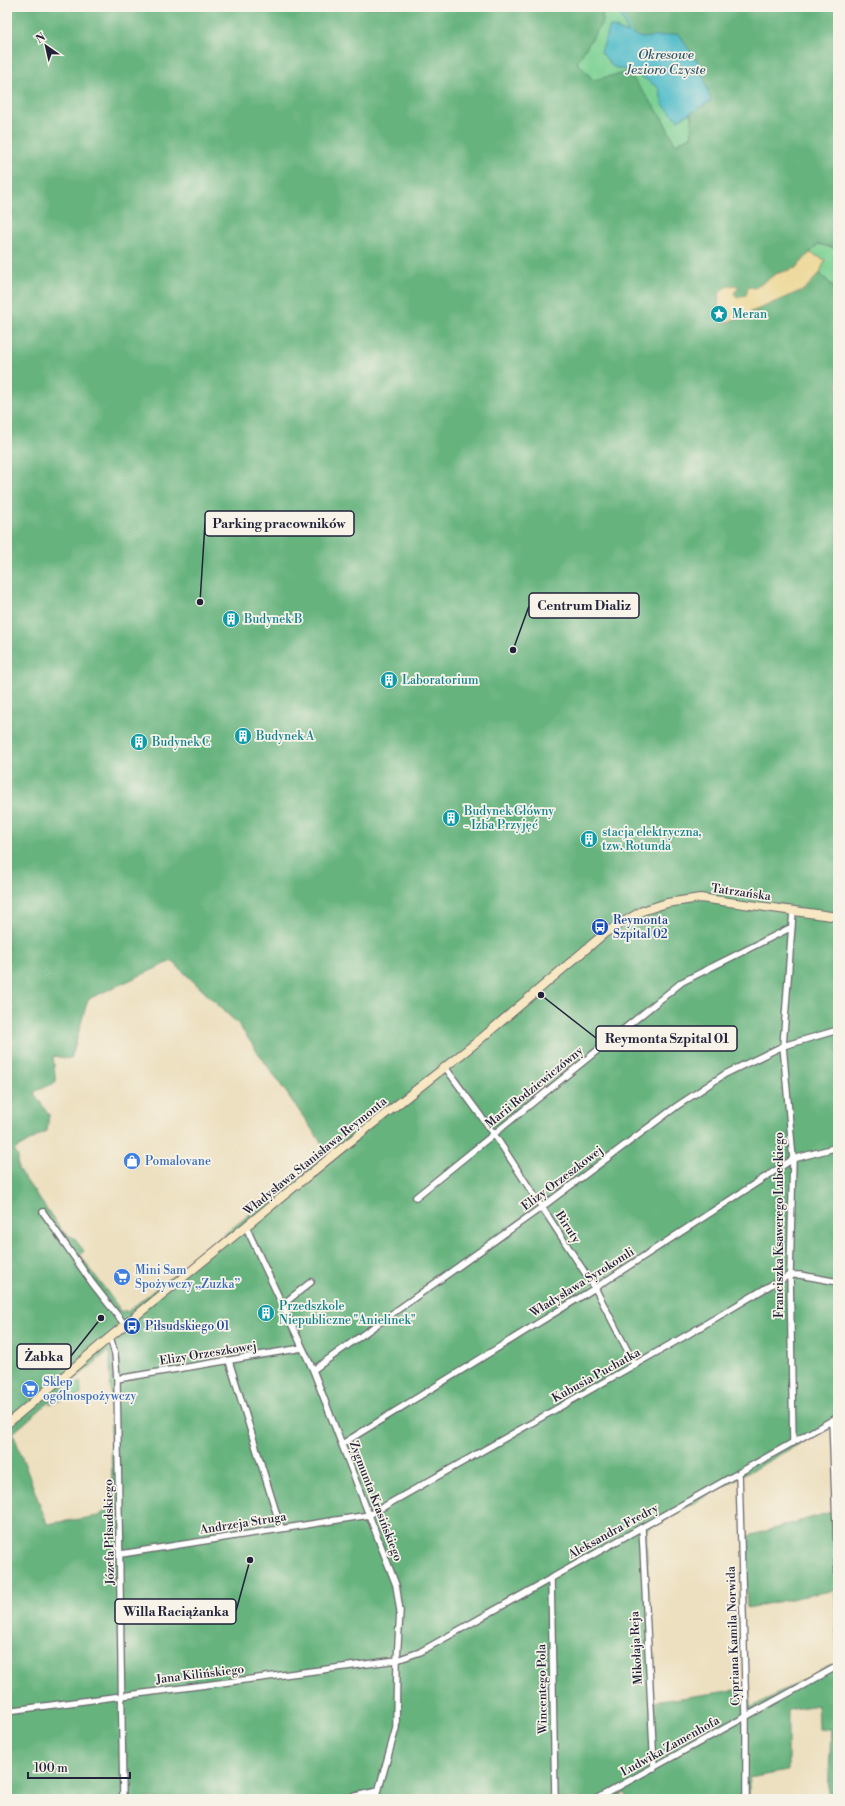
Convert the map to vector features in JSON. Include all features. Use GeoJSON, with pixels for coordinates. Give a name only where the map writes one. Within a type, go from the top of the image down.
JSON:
{"type":"FeatureCollection","features":[{"type":"Feature","properties":{"kind":"street","name":"Tatrzańska"},"geometry":{"type":"LineString","coordinates":[[642,911],[667,903],[700,898],[838,917]]}},
{"type":"Feature","properties":{"kind":"street","name":"Władysława Stanisława Reymonta"},"geometry":{"type":"LineString","coordinates":[[7,1424],[110,1337],[477,1042],[605,933],[642,911]]}},
{"type":"Feature","properties":{"kind":"street","name":"Franciszka Ksawerego Lubeckiego"},"geometry":{"type":"LineString","coordinates":[[793,911],[783,1046],[793,1159],[790,1275],[793,1443]]}},
{"type":"Feature","properties":{"kind":"street","name":"Marii Rodziewiczówny"},"geometry":{"type":"LineString","coordinates":[[416,1197],[682,982],[792,927]]}},
{"type":"Feature","properties":{"kind":"street","name":"Elizy Orzeszkowej"},"geometry":{"type":"LineString","coordinates":[[313,1370],[542,1207],[677,1106],[725,1074],[783,1046],[838,1030]]}},
{"type":"Feature","properties":{"kind":"street","name":"Biruty"},"geometry":{"type":"LineString","coordinates":[[445,1067],[494,1134],[595,1288],[635,1366]]}},
{"type":"Feature","properties":{"kind":"street","name":"Władysława Syrokomli"},"geometry":{"type":"LineString","coordinates":[[342,1444],[595,1288],[793,1159],[838,1147]]}},
{"type":"Feature","properties":{"kind":"street"},"geometry":{"type":"LineString","coordinates":[[43,1212],[92,1283],[125,1325]]}},
{"type":"Feature","properties":{"kind":"street","name":"Zygmunta Krasińskiego"},"geometry":{"type":"LineString","coordinates":[[246,1227],[313,1370],[396,1585],[400,1611],[396,1660],[396,1728],[376,1799]]}},
{"type":"Feature","properties":{"kind":"street"},"geometry":{"type":"LineString","coordinates":[[790,1275],[800,1275],[838,1282]]}},
{"type":"Feature","properties":{"kind":"street","name":"Kubusia Puchatka"},"geometry":{"type":"LineString","coordinates":[[370,1515],[635,1366],[790,1275]]}},
{"type":"Feature","properties":{"kind":"street"},"geometry":{"type":"LineString","coordinates":[[282,1305],[311,1282]]}},
{"type":"Feature","properties":{"kind":"street","name":"Józefa Piłsudskiego"},"geometry":{"type":"LineString","coordinates":[[110,1337],[115,1354],[117,1379],[121,1554],[123,1799]]}},
{"type":"Feature","properties":{"kind":"street","name":"Elizy Orzeszkowej"},"geometry":{"type":"LineString","coordinates":[[117,1379],[302,1348]]}},
{"type":"Feature","properties":{"kind":"street"},"geometry":{"type":"LineString","coordinates":[[229,1361],[281,1528]]}},
{"type":"Feature","properties":{"kind":"street","name":"Aleksandra Fredry"},"geometry":{"type":"LineString","coordinates":[[396,1660],[420,1652],[838,1417]]}},
{"type":"Feature","properties":{"kind":"street"},"geometry":{"type":"LineString","coordinates":[[832,1421],[838,1578]]}},
{"type":"Feature","properties":{"kind":"street","name":"Cypriana Kamila Norwida"},"geometry":{"type":"LineString","coordinates":[[739,1473],[746,1716],[746,1799]]}},
{"type":"Feature","properties":{"kind":"street","name":"Andrzeja Struga"},"geometry":{"type":"LineString","coordinates":[[121,1554],[370,1515]]}},
{"type":"Feature","properties":{"kind":"street","name":"Mikołaja Reja"},"geometry":{"type":"LineString","coordinates":[[642,1528],[654,1768]]}},
{"type":"Feature","properties":{"kind":"street","name":"Wincentego Pola"},"geometry":{"type":"LineString","coordinates":[[551,1578],[555,1799]]}},
{"type":"Feature","properties":{"kind":"street","name":"Jana Kilińskiego"},"geometry":{"type":"LineString","coordinates":[[7,1711],[396,1660]]}},
{"type":"Feature","properties":{"kind":"street","name":"Ludwika Zamenhofa"},"geometry":{"type":"LineString","coordinates":[[596,1799],[838,1666]]}},
{"type":"Feature","properties":{"kind":"street"},"geometry":{"type":"LineString","coordinates":[[342,1799],[378,1791]]}},
{"type":"Feature","properties":{"kind":"green space"},"geometry":{"type":"Polygon","coordinates":[[[7,7],[601,7],[603,21],[577,62],[593,80],[628,72],[661,116],[675,144],[692,136],[689,72],[634,46],[619,12],[631,7],[838,7],[838,249],[818,244],[796,268],[776,274],[755,288],[748,289],[746,295],[737,298],[734,293],[738,287],[718,300],[717,312],[726,323],[805,289],[820,273],[838,292],[838,1422],[646,1530],[653,1702],[749,1688],[750,1708],[837,1662],[835,1590],[747,1608],[745,1537],[838,1510],[838,1799],[828,1799],[831,1729],[818,1729],[817,1705],[788,1710],[788,1771],[749,1778],[749,1799],[626,1799],[625,1794],[614,1799],[7,1799],[7,7]],[[172,961],[88,999],[71,1059],[53,1056],[56,1083],[41,1088],[34,1093],[49,1115],[47,1131],[14,1150],[18,1157],[18,1169],[63,1232],[74,1238],[84,1251],[80,1255],[122,1312],[125,1310],[127,1312],[328,1152],[238,1024],[172,961]],[[108,1351],[13,1433],[47,1524],[99,1516],[112,1505],[110,1358],[108,1351]]]}},
{"type":"Feature","properties":{"kind":"green space"},"geometry":{"type":"Polygon","coordinates":[[[601,7],[631,7],[619,12],[689,72],[692,137],[675,144],[661,116],[593,80],[577,62],[603,21],[601,7]]]}},
{"type":"Feature","properties":{"kind":"green space"},"geometry":{"type":"Polygon","coordinates":[[[818,244],[838,249],[838,292],[820,273],[825,260],[810,253],[818,244]]]}},
{"type":"Feature","properties":{"kind":"green space"},"geometry":{"type":"Polygon","coordinates":[[[80,1381],[81,1394],[49,1404],[80,1381]]]}},
{"type":"Feature","properties":{"kind":"sand"},"geometry":{"type":"Polygon","coordinates":[[[810,253],[825,260],[820,273],[805,289],[725,323],[717,313],[720,292],[726,287],[735,285],[739,287],[734,293],[737,298],[746,295],[750,287],[755,288],[776,274],[796,268],[810,253]]]}},
{"type":"Feature","properties":{"kind":"water","name":"Okresowe Jezioro Czyste"},"geometry":{"type":"Polygon","coordinates":[[[610,26],[642,38],[678,34],[700,65],[711,101],[678,120],[663,105],[659,88],[634,72],[613,67],[601,52],[610,26]]]}},
{"type":"Feature","properties":{"kind":"waterway"},"geometry":{"type":"LineString","coordinates":[[621,13],[631,35]]}},
{"type":"Feature","properties":{"kind":"place","name":"Meran"},"geometry":{"type":"Point","coordinates":[719,314]}},
{"type":"Feature","properties":{"kind":"place","name":"Parking pracowników"},"geometry":{"type":"Point","coordinates":[200,602]}},
{"type":"Feature","properties":{"kind":"place","name":"Budynek B"},"geometry":{"type":"Point","coordinates":[231,619]}},
{"type":"Feature","properties":{"kind":"place","name":"Centrum Dializ"},"geometry":{"type":"Point","coordinates":[513,650]}},
{"type":"Feature","properties":{"kind":"place","name":"Laboratorium"},"geometry":{"type":"Point","coordinates":[389,680]}},
{"type":"Feature","properties":{"kind":"place","name":"Budynek A"},"geometry":{"type":"Point","coordinates":[243,736]}},
{"type":"Feature","properties":{"kind":"place","name":"Budynek C"},"geometry":{"type":"Point","coordinates":[139,742]}},
{"type":"Feature","properties":{"kind":"place","name":"Budynek Główny - Izba Przyjęć"},"geometry":{"type":"Point","coordinates":[451,818]}},
{"type":"Feature","properties":{"kind":"place","name":"stacja elektryczna, tzw. Rotunda"},"geometry":{"type":"Point","coordinates":[589,839]}},
{"type":"Feature","properties":{"kind":"place","name":"Reymonta Szpital 02"},"geometry":{"type":"Point","coordinates":[600,927]}},
{"type":"Feature","properties":{"kind":"place","name":"Reymonta Szpital 01"},"geometry":{"type":"Point","coordinates":[541,995]}},
{"type":"Feature","properties":{"kind":"place","name":"Pomalovane"},"geometry":{"type":"Point","coordinates":[132,1161]}},
{"type":"Feature","properties":{"kind":"place","name":"Mini Sam Spożywczy „Zuzka”"},"geometry":{"type":"Point","coordinates":[122,1277]}},
{"type":"Feature","properties":{"kind":"place","name":"Przedszkole Niepubliczne \"Anielinek\""},"geometry":{"type":"Point","coordinates":[266,1313]}},
{"type":"Feature","properties":{"kind":"place","name":"Żabka"},"geometry":{"type":"Point","coordinates":[101,1318]}},
{"type":"Feature","properties":{"kind":"place","name":"Piłsudskiego 01"},"geometry":{"type":"Point","coordinates":[132,1326]}},
{"type":"Feature","properties":{"kind":"place","name":"Sklep ogólnospożywczy"},"geometry":{"type":"Point","coordinates":[30,1389]}},
{"type":"Feature","properties":{"kind":"place","name":"Willa Raciążanka"},"geometry":{"type":"Point","coordinates":[250,1560]}}]}
